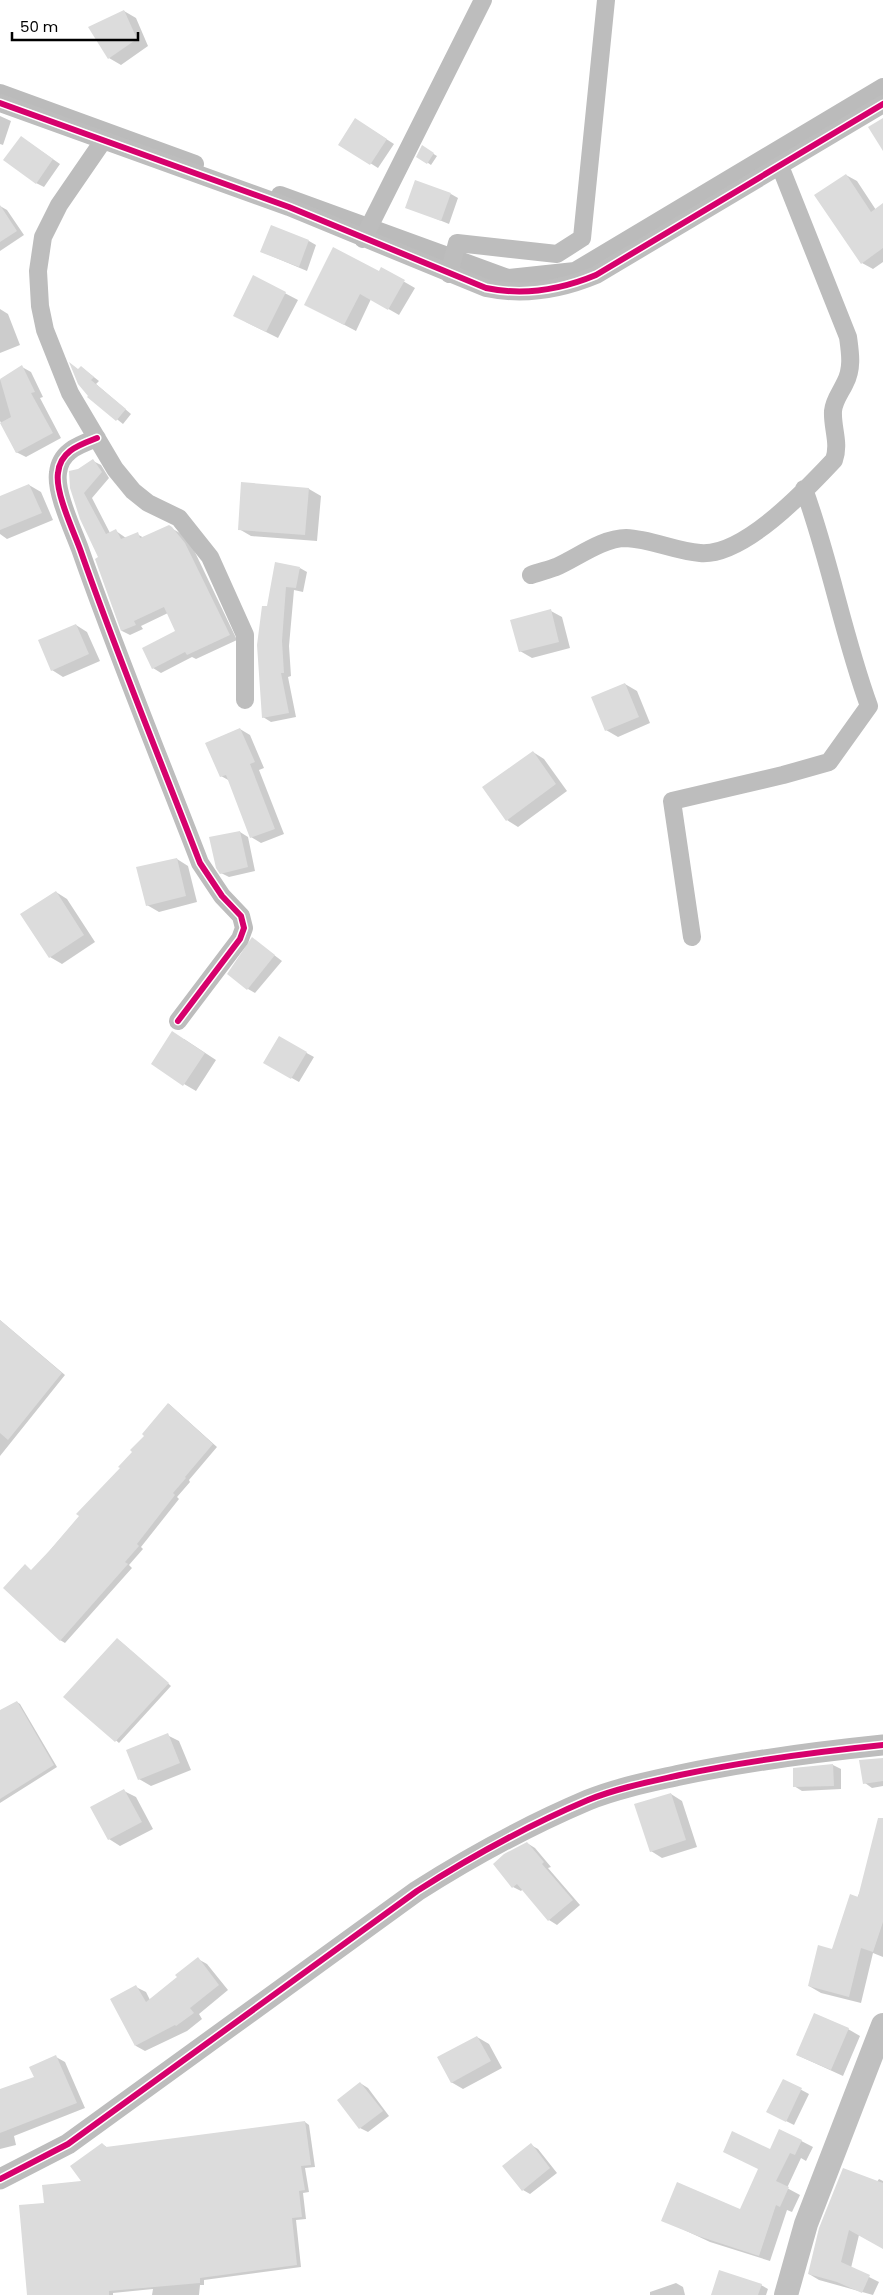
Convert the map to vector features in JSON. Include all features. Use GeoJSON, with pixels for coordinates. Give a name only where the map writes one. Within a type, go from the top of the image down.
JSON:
{"type":"FeatureCollection","features":[{"type":"Feature","properties":{"kind":"main road"},"geometry":{"type":"LineString","coordinates":[[786,2295],[806,2224],[883,2025]]}},
{"type":"Feature","properties":{"kind":"street"},"geometry":{"type":"LineString","coordinates":[[363,239],[445,72],[483,0]]}},
{"type":"Feature","properties":{"kind":"street"},"geometry":{"type":"LineString","coordinates":[[449,274],[457,243],[558,254],[582,238],[606,0]]}},
{"type":"Feature","properties":{"kind":"street"},"geometry":{"type":"LineString","coordinates":[[0,103],[289,207],[486,288],[510,293],[570,286],[596,275],[883,104]]}},
{"type":"Feature","properties":{"kind":"street"},"geometry":{"type":"LineString","coordinates":[[103,141],[59,205],[43,237],[38,271],[40,306],[50,345],[70,393],[116,469],[133,491],[148,502],[179,518],[210,557],[245,635],[244,700]]}},
{"type":"Feature","properties":{"kind":"street"},"geometry":{"type":"LineString","coordinates":[[531,575],[555,567],[609,541],[625,538],[703,554],[729,548],[759,531],[834,460],[838,450],[833,410],[837,396],[846,381],[851,361],[848,337],[780,166]]}},
{"type":"Feature","properties":{"kind":"street"},"geometry":{"type":"LineString","coordinates":[[97,438],[75,446],[61,459],[57,475],[62,497],[98,601],[200,863],[222,896],[241,916],[244,928],[240,939],[178,1021]]}},
{"type":"Feature","properties":{"kind":"street"},"geometry":{"type":"LineString","coordinates":[[692,937],[672,801],[829,762],[869,706],[853,662],[818,529],[804,489]]}},
{"type":"Feature","properties":{"kind":"street"},"geometry":{"type":"LineString","coordinates":[[0,2179],[68,2144],[418,1891],[472,1857],[523,1830],[589,1800],[639,1784],[730,1764],[883,1745]]}},
{"type":"Feature","properties":{"kind":"building"},"geometry":{"type":"Polygon","coordinates":[[[124,10],[137,39],[108,59],[88,27],[124,10]]]}},
{"type":"Feature","properties":{"kind":"building"},"geometry":{"type":"Polygon","coordinates":[[[355,118],[387,139],[370,165],[338,145],[355,118]]]}},
{"type":"Feature","properties":{"kind":"building"},"geometry":{"type":"Polygon","coordinates":[[[883,118],[883,151],[868,127],[883,118]]]}},
{"type":"Feature","properties":{"kind":"building"},"geometry":{"type":"Polygon","coordinates":[[[21,136],[53,159],[36,184],[3,160],[21,136]]]}},
{"type":"Feature","properties":{"kind":"building"},"geometry":{"type":"Polygon","coordinates":[[[422,145],[434,153],[427,164],[416,157],[422,145]]]}},
{"type":"Feature","properties":{"kind":"building"},"geometry":{"type":"Polygon","coordinates":[[[846,174],[871,212],[883,203],[883,248],[861,264],[814,195],[846,174]]]}},
{"type":"Feature","properties":{"kind":"building"},"geometry":{"type":"Polygon","coordinates":[[[415,180],[451,193],[441,221],[405,208],[415,180]]]}},
{"type":"Feature","properties":{"kind":"building"},"geometry":{"type":"Polygon","coordinates":[[[0,205],[17,231],[0,242],[0,205]]]}},
{"type":"Feature","properties":{"kind":"building"},"geometry":{"type":"Polygon","coordinates":[[[271,225],[309,240],[299,267],[260,252],[271,225]]]}},
{"type":"Feature","properties":{"kind":"building"},"geometry":{"type":"Polygon","coordinates":[[[333,247],[379,271],[381,267],[405,280],[388,310],[360,294],[344,325],[304,305],[333,247]]]}},
{"type":"Feature","properties":{"kind":"building"},"geometry":{"type":"Polygon","coordinates":[[[253,275],[286,292],[266,332],[233,316],[253,275]]]}},
{"type":"Feature","properties":{"kind":"building"},"geometry":{"type":"Polygon","coordinates":[[[69,362],[78,369],[81,366],[94,377],[91,380],[126,409],[116,421],[87,397],[78,384],[69,362]]]}},
{"type":"Feature","properties":{"kind":"building"},"geometry":{"type":"Polygon","coordinates":[[[22,365],[35,392],[31,393],[53,433],[16,453],[0,423],[11,417],[0,379],[22,365]]]}},
{"type":"Feature","properties":{"kind":"building"},"geometry":{"type":"Polygon","coordinates":[[[93,459],[102,472],[84,493],[106,534],[116,529],[121,539],[138,532],[140,538],[169,525],[172,527],[185,543],[230,635],[187,655],[185,652],[152,669],[142,648],[175,631],[164,607],[134,621],[136,625],[121,631],[95,559],[98,557],[80,519],[70,488],[69,471],[78,469],[93,459]]]}},
{"type":"Feature","properties":{"kind":"building"},"geometry":{"type":"Polygon","coordinates":[[[241,482],[309,488],[305,535],[238,530],[241,482]]]}},
{"type":"Feature","properties":{"kind":"building"},"geometry":{"type":"Polygon","coordinates":[[[29,484],[42,513],[0,530],[0,496],[29,484]]]}},
{"type":"Feature","properties":{"kind":"building"},"geometry":{"type":"Polygon","coordinates":[[[275,562],[300,567],[296,588],[286,587],[282,641],[284,673],[281,673],[289,713],[262,718],[257,645],[262,606],[267,606],[275,562]]]}},
{"type":"Feature","properties":{"kind":"building"},"geometry":{"type":"Polygon","coordinates":[[[551,609],[559,642],[519,652],[510,620],[551,609]]]}},
{"type":"Feature","properties":{"kind":"building"},"geometry":{"type":"Polygon","coordinates":[[[76,624],[89,654],[51,671],[38,640],[76,624]]]}},
{"type":"Feature","properties":{"kind":"building"},"geometry":{"type":"Polygon","coordinates":[[[625,683],[639,717],[605,731],[591,697],[625,683]]]}},
{"type":"Feature","properties":{"kind":"building"},"geometry":{"type":"Polygon","coordinates":[[[240,728],[255,762],[250,764],[275,829],[250,838],[226,775],[220,777],[205,743],[240,728]]]}},
{"type":"Feature","properties":{"kind":"building"},"geometry":{"type":"Polygon","coordinates":[[[533,751],[556,784],[506,821],[482,787],[533,751]]]}},
{"type":"Feature","properties":{"kind":"building"},"geometry":{"type":"Polygon","coordinates":[[[240,831],[248,867],[220,874],[216,868],[209,837],[240,831]]]}},
{"type":"Feature","properties":{"kind":"building"},"geometry":{"type":"Polygon","coordinates":[[[177,858],[186,896],[146,906],[136,867],[177,858]]]}},
{"type":"Feature","properties":{"kind":"building"},"geometry":{"type":"Polygon","coordinates":[[[56,891],[84,935],[49,958],[20,914],[56,891]]]}},
{"type":"Feature","properties":{"kind":"building"},"geometry":{"type":"Polygon","coordinates":[[[252,937],[275,955],[247,990],[227,974],[252,937]]]}},
{"type":"Feature","properties":{"kind":"building"},"geometry":{"type":"Polygon","coordinates":[[[172,1031],[205,1053],[183,1086],[151,1064],[172,1031]]]}},
{"type":"Feature","properties":{"kind":"building"},"geometry":{"type":"Polygon","coordinates":[[[279,1036],[307,1052],[291,1079],[263,1063],[279,1036]]]}},
{"type":"Feature","properties":{"kind":"building"},"geometry":{"type":"Polygon","coordinates":[[[0,1320],[62,1373],[8,1440],[0,1433],[0,1320]]]}},
{"type":"Feature","properties":{"kind":"building"},"geometry":{"type":"Polygon","coordinates":[[[168,1403],[213,1444],[173,1493],[175,1495],[137,1544],[139,1546],[125,1562],[128,1564],[60,1641],[3,1588],[25,1564],[31,1570],[50,1550],[79,1516],[76,1514],[120,1468],[118,1467],[132,1452],[130,1450],[144,1436],[142,1434],[168,1403]]]}},
{"type":"Feature","properties":{"kind":"building"},"geometry":{"type":"Polygon","coordinates":[[[117,1638],[169,1683],[115,1742],[63,1697],[117,1638]]]}},
{"type":"Feature","properties":{"kind":"building"},"geometry":{"type":"Polygon","coordinates":[[[17,1701],[54,1765],[0,1799],[0,1710],[17,1701]]]}},
{"type":"Feature","properties":{"kind":"building"},"geometry":{"type":"Polygon","coordinates":[[[168,1733],[180,1763],[138,1780],[126,1750],[168,1733]]]}},
{"type":"Feature","properties":{"kind":"building"},"geometry":{"type":"Polygon","coordinates":[[[883,1758],[883,1781],[863,1784],[859,1760],[883,1758]]]}},
{"type":"Feature","properties":{"kind":"building"},"geometry":{"type":"Polygon","coordinates":[[[833,1764],[834,1786],[793,1787],[793,1768],[833,1764]]]}},
{"type":"Feature","properties":{"kind":"building"},"geometry":{"type":"Polygon","coordinates":[[[124,1789],[142,1822],[108,1840],[90,1807],[124,1789]]]}},
{"type":"Feature","properties":{"kind":"building"},"geometry":{"type":"Polygon","coordinates":[[[671,1793],[686,1840],[650,1852],[634,1804],[671,1793]]]}},
{"type":"Feature","properties":{"kind":"building"},"geometry":{"type":"Polygon","coordinates":[[[878,1818],[883,1818],[883,1922],[873,1952],[861,1948],[849,1997],[808,1986],[818,1945],[832,1949],[850,1894],[858,1897],[878,1818]]]}},
{"type":"Feature","properties":{"kind":"building"},"geometry":{"type":"Polygon","coordinates":[[[527,1842],[544,1862],[542,1864],[573,1900],[548,1921],[517,1884],[512,1888],[493,1864],[504,1854],[527,1842]]]}},
{"type":"Feature","properties":{"kind":"building"},"geometry":{"type":"Polygon","coordinates":[[[198,1957],[219,1985],[190,2008],[194,2013],[176,2026],[135,2046],[110,1999],[136,1985],[146,2002],[198,1957]]]}},
{"type":"Feature","properties":{"kind":"building"},"geometry":{"type":"Polygon","coordinates":[[[814,2013],[849,2028],[831,2070],[796,2055],[814,2013]]]}},
{"type":"Feature","properties":{"kind":"building"},"geometry":{"type":"Polygon","coordinates":[[[477,2036],[491,2061],[451,2083],[437,2057],[477,2036]]]}},
{"type":"Feature","properties":{"kind":"building"},"geometry":{"type":"Polygon","coordinates":[[[56,2055],[77,2103],[0,2133],[0,2089],[34,2077],[29,2067],[56,2055]]]}},
{"type":"Feature","properties":{"kind":"building"},"geometry":{"type":"Polygon","coordinates":[[[783,2079],[802,2088],[786,2122],[766,2112],[783,2079]]]}},
{"type":"Feature","properties":{"kind":"building"},"geometry":{"type":"Polygon","coordinates":[[[360,2082],[383,2111],[359,2129],[337,2100],[360,2082]]]}},
{"type":"Feature","properties":{"kind":"building"},"geometry":{"type":"Polygon","coordinates":[[[305,2121],[311,2165],[301,2166],[305,2190],[299,2191],[302,2217],[292,2218],[297,2265],[200,2278],[200,2283],[109,2291],[109,2295],[27,2295],[19,2205],[44,2203],[42,2185],[81,2181],[70,2166],[102,2143],[106,2147],[305,2121]]]}},
{"type":"Feature","properties":{"kind":"building"},"geometry":{"type":"Polygon","coordinates":[[[779,2129],[802,2140],[795,2155],[790,2153],[776,2181],[789,2187],[780,2207],[776,2205],[759,2256],[698,2236],[661,2221],[677,2182],[740,2209],[758,2169],[723,2152],[732,2131],[770,2149],[779,2129]]]}},
{"type":"Feature","properties":{"kind":"building"},"geometry":{"type":"Polygon","coordinates":[[[531,2143],[550,2168],[522,2191],[502,2166],[531,2143]]]}},
{"type":"Feature","properties":{"kind":"building"},"geometry":{"type":"Polygon","coordinates":[[[843,2168],[883,2183],[883,2249],[849,2230],[841,2262],[870,2275],[862,2293],[837,2282],[808,2274],[819,2228],[843,2168]]]}},
{"type":"Feature","properties":{"kind":"building"},"geometry":{"type":"Polygon","coordinates":[[[719,2270],[762,2284],[758,2295],[711,2295],[719,2270]]]}},
{"type":"Feature","properties":{"kind":"waterway"},"geometry":{"type":"LineString","coordinates":[[280,195],[508,278],[575,271],[883,87]]}},
{"type":"Feature","properties":{"kind":"waterway"},"geometry":{"type":"LineString","coordinates":[[0,93],[195,164]]}},
{"type":"Feature","properties":{"kind":"cycle path"},"geometry":{"type":"LineString","coordinates":[[0,103],[289,207],[486,288],[514,291],[555,288],[596,275],[883,104]]}},
{"type":"Feature","properties":{"kind":"cycle path"},"geometry":{"type":"LineString","coordinates":[[97,438],[72,450],[62,459],[58,473],[59,490],[94,589],[200,863],[222,896],[241,916],[244,928],[240,939],[178,1021]]}},
{"type":"Feature","properties":{"kind":"cycle path"},"geometry":{"type":"LineString","coordinates":[[0,2179],[68,2144],[417,1891],[480,1853],[544,1820],[599,1796],[680,1775],[781,1757],[883,1745]]}}]}
